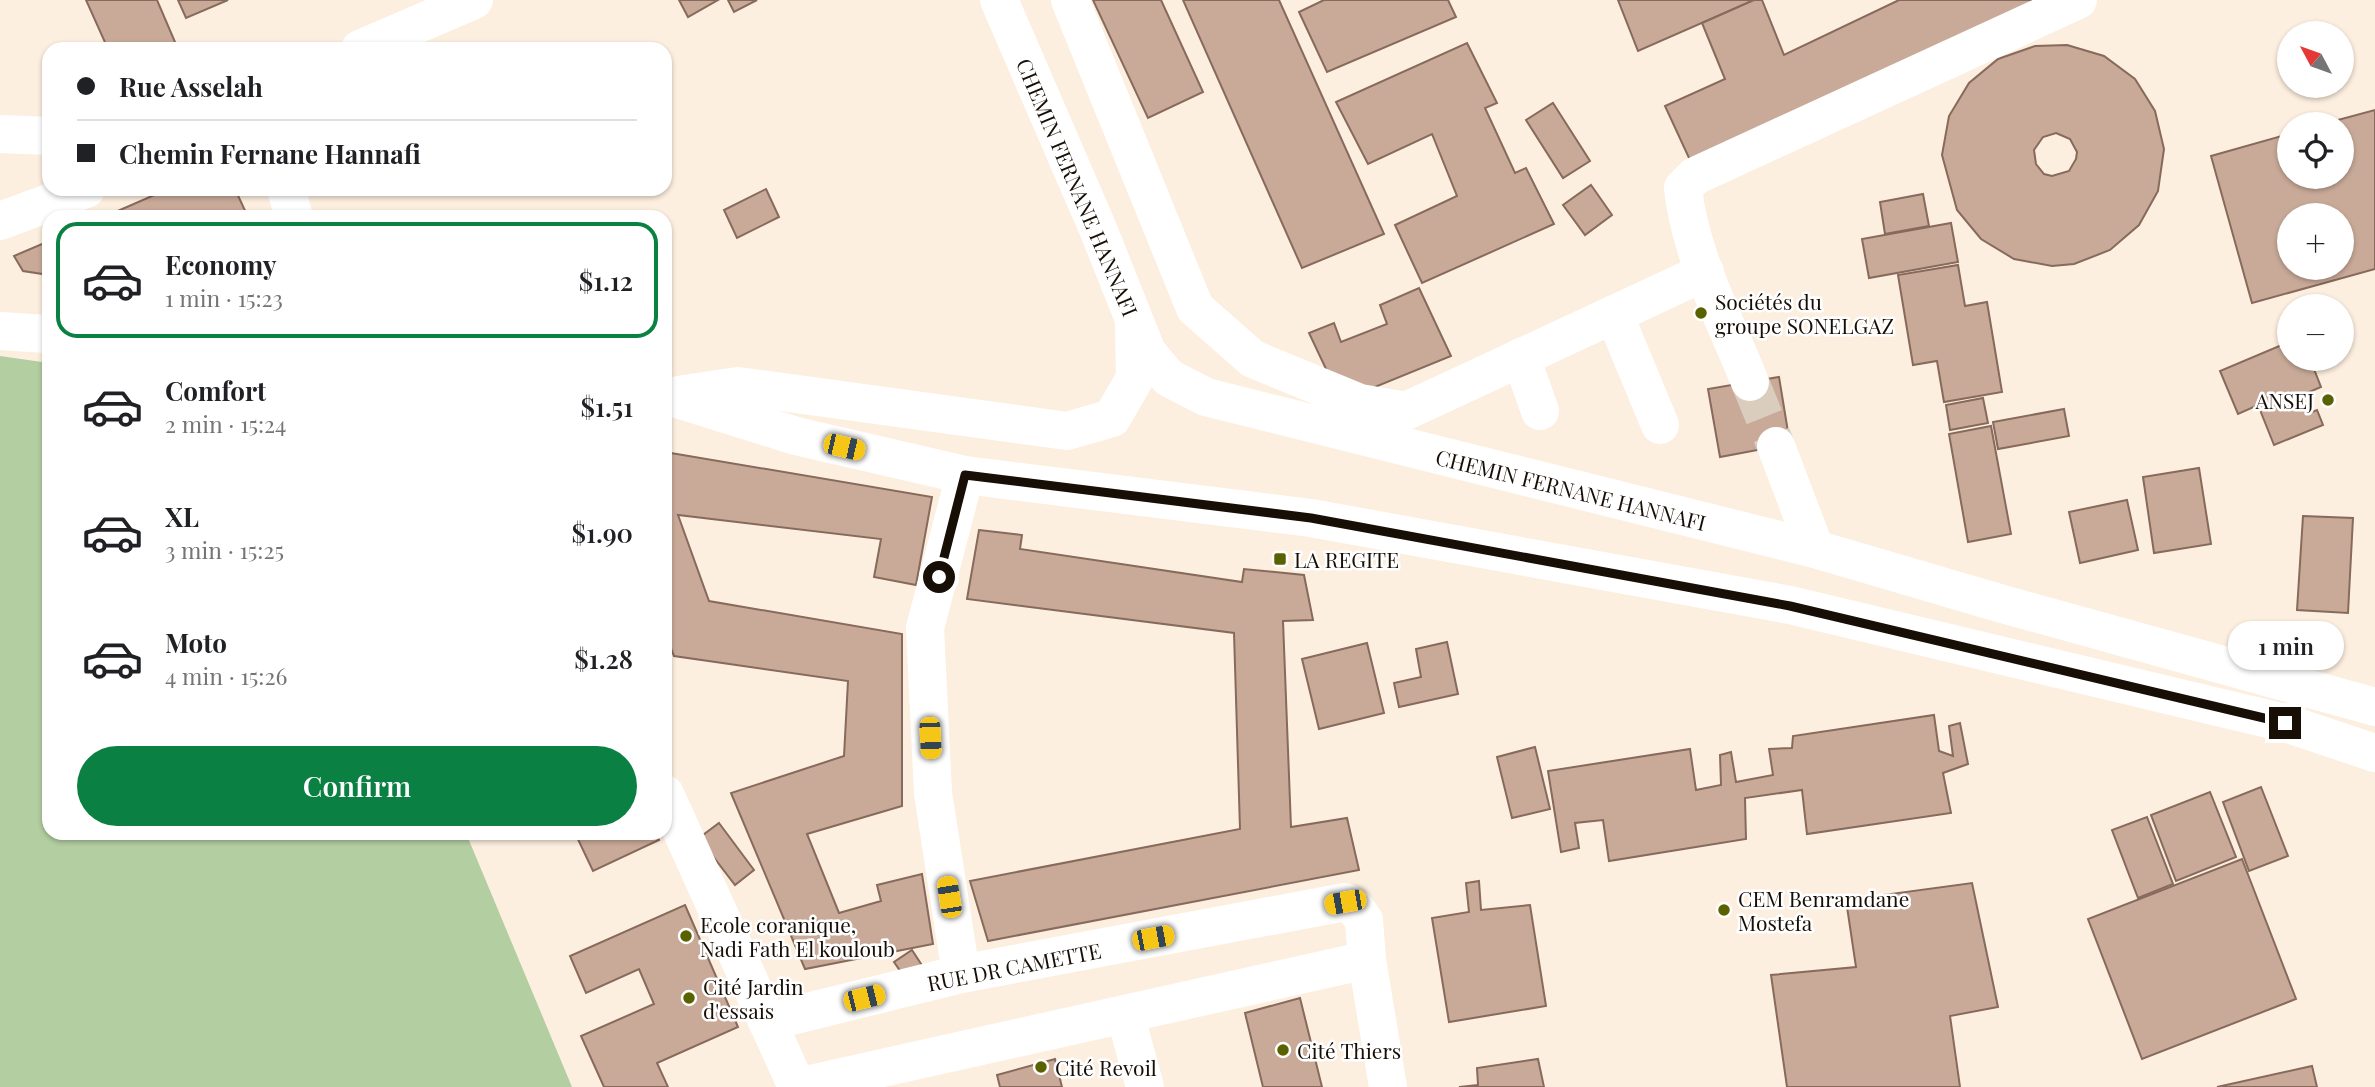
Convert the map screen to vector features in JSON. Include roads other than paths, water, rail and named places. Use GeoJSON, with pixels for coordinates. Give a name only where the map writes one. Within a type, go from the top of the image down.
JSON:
{"type":"FeatureCollection","features":[{"type":"Feature","properties":{"kind":"main road"},"geometry":{"type":"LineString","coordinates":[[376,42],[474,0]]}},
{"type":"Feature","properties":{"kind":"main road","name":"CHEMIN FERNANE HANNAFI"},"geometry":{"type":"LineString","coordinates":[[999,0],[1098,229],[1147,352],[1169,378],[1206,397],[1815,549],[2375,708]]}},
{"type":"Feature","properties":{"kind":"main road"},"geometry":{"type":"LineString","coordinates":[[1070,0],[1195,308],[1253,359],[1360,403],[1406,411],[1704,271]]}},
{"type":"Feature","properties":{"kind":"main road"},"geometry":{"type":"LineString","coordinates":[[1750,382],[1704,271],[1685,206],[1684,188],[1695,176],[2078,0]]}},
{"type":"Feature","properties":{"kind":"main road"},"geometry":{"type":"LineString","coordinates":[[0,134],[42,136]]}},
{"type":"Feature","properties":{"kind":"main road"},"geometry":{"type":"LineString","coordinates":[[0,221],[66,196]]}},
{"type":"Feature","properties":{"kind":"main road"},"geometry":{"type":"LineString","coordinates":[[42,210],[47,203]]}},
{"type":"Feature","properties":{"kind":"main road"},"geometry":{"type":"LineString","coordinates":[[0,240],[23,230],[42,210]]}},
{"type":"Feature","properties":{"kind":"main road"},"geometry":{"type":"LineString","coordinates":[[1614,314],[1660,425]]}},
{"type":"Feature","properties":{"kind":"main road"},"geometry":{"type":"LineString","coordinates":[[0,316],[42,332]]}},
{"type":"Feature","properties":{"kind":"main road"},"geometry":{"type":"LineString","coordinates":[[672,395],[738,386],[1067,431],[1112,418],[1135,378],[1133,318]]}},
{"type":"Feature","properties":{"kind":"main road"},"geometry":{"type":"LineString","coordinates":[[0,331],[42,334]]}},
{"type":"Feature","properties":{"kind":"main road"},"geometry":{"type":"LineString","coordinates":[[1521,357],[1540,411]]}},
{"type":"Feature","properties":{"kind":"main road"},"geometry":{"type":"LineString","coordinates":[[672,397],[796,436],[965,475],[1311,518],[1790,606],[2285,723],[2375,753]]}},
{"type":"Feature","properties":{"kind":"main road"},"geometry":{"type":"LineString","coordinates":[[1776,446],[1815,549]]}},
{"type":"Feature","properties":{"kind":"main road"},"geometry":{"type":"LineString","coordinates":[[961,974],[933,793],[925,628],[965,475]]}},
{"type":"Feature","properties":{"kind":"main road"},"geometry":{"type":"LineString","coordinates":[[672,810],[797,1087],[1367,960],[1388,1087]]}},
{"type":"Feature","properties":{"kind":"main road","name":"RUE DR CAMETTE"},"geometry":{"type":"LineString","coordinates":[[767,1022],[961,974],[1345,902],[1355,908],[1364,920],[1367,960]]}},
{"type":"Feature","properties":{"kind":"main road"},"geometry":{"type":"LineString","coordinates":[[1125,1014],[1145,1087]]}},
{"type":"Feature","properties":{"kind":"tunnel"},"geometry":{"type":"LineString","coordinates":[[1750,382],[1776,446]]}},
{"type":"Feature","properties":{"kind":"place","name":"Sociétés du groupe SONELGAZ"},"geometry":{"type":"Point","coordinates":[1701,313]}},
{"type":"Feature","properties":{"kind":"place","name":"ANSEJ"},"geometry":{"type":"Point","coordinates":[2328,400]}},
{"type":"Feature","properties":{"kind":"place","name":"LA REGITE"},"geometry":{"type":"Point","coordinates":[1280,559]}},
{"type":"Feature","properties":{"kind":"place","name":"CEM Benramdane Mostefa"},"geometry":{"type":"Point","coordinates":[1724,910]}},
{"type":"Feature","properties":{"kind":"place","name":"Ecole coranique, Nadi Fath El kouloub"},"geometry":{"type":"Point","coordinates":[686,936]}},
{"type":"Feature","properties":{"kind":"place","name":"Cité Jardin d'essais"},"geometry":{"type":"Point","coordinates":[689,998]}},
{"type":"Feature","properties":{"kind":"place","name":"Cité Thiers"},"geometry":{"type":"Point","coordinates":[1283,1050]}},
{"type":"Feature","properties":{"kind":"place","name":"Cité Revoil"},"geometry":{"type":"Point","coordinates":[1041,1067]}}]}
